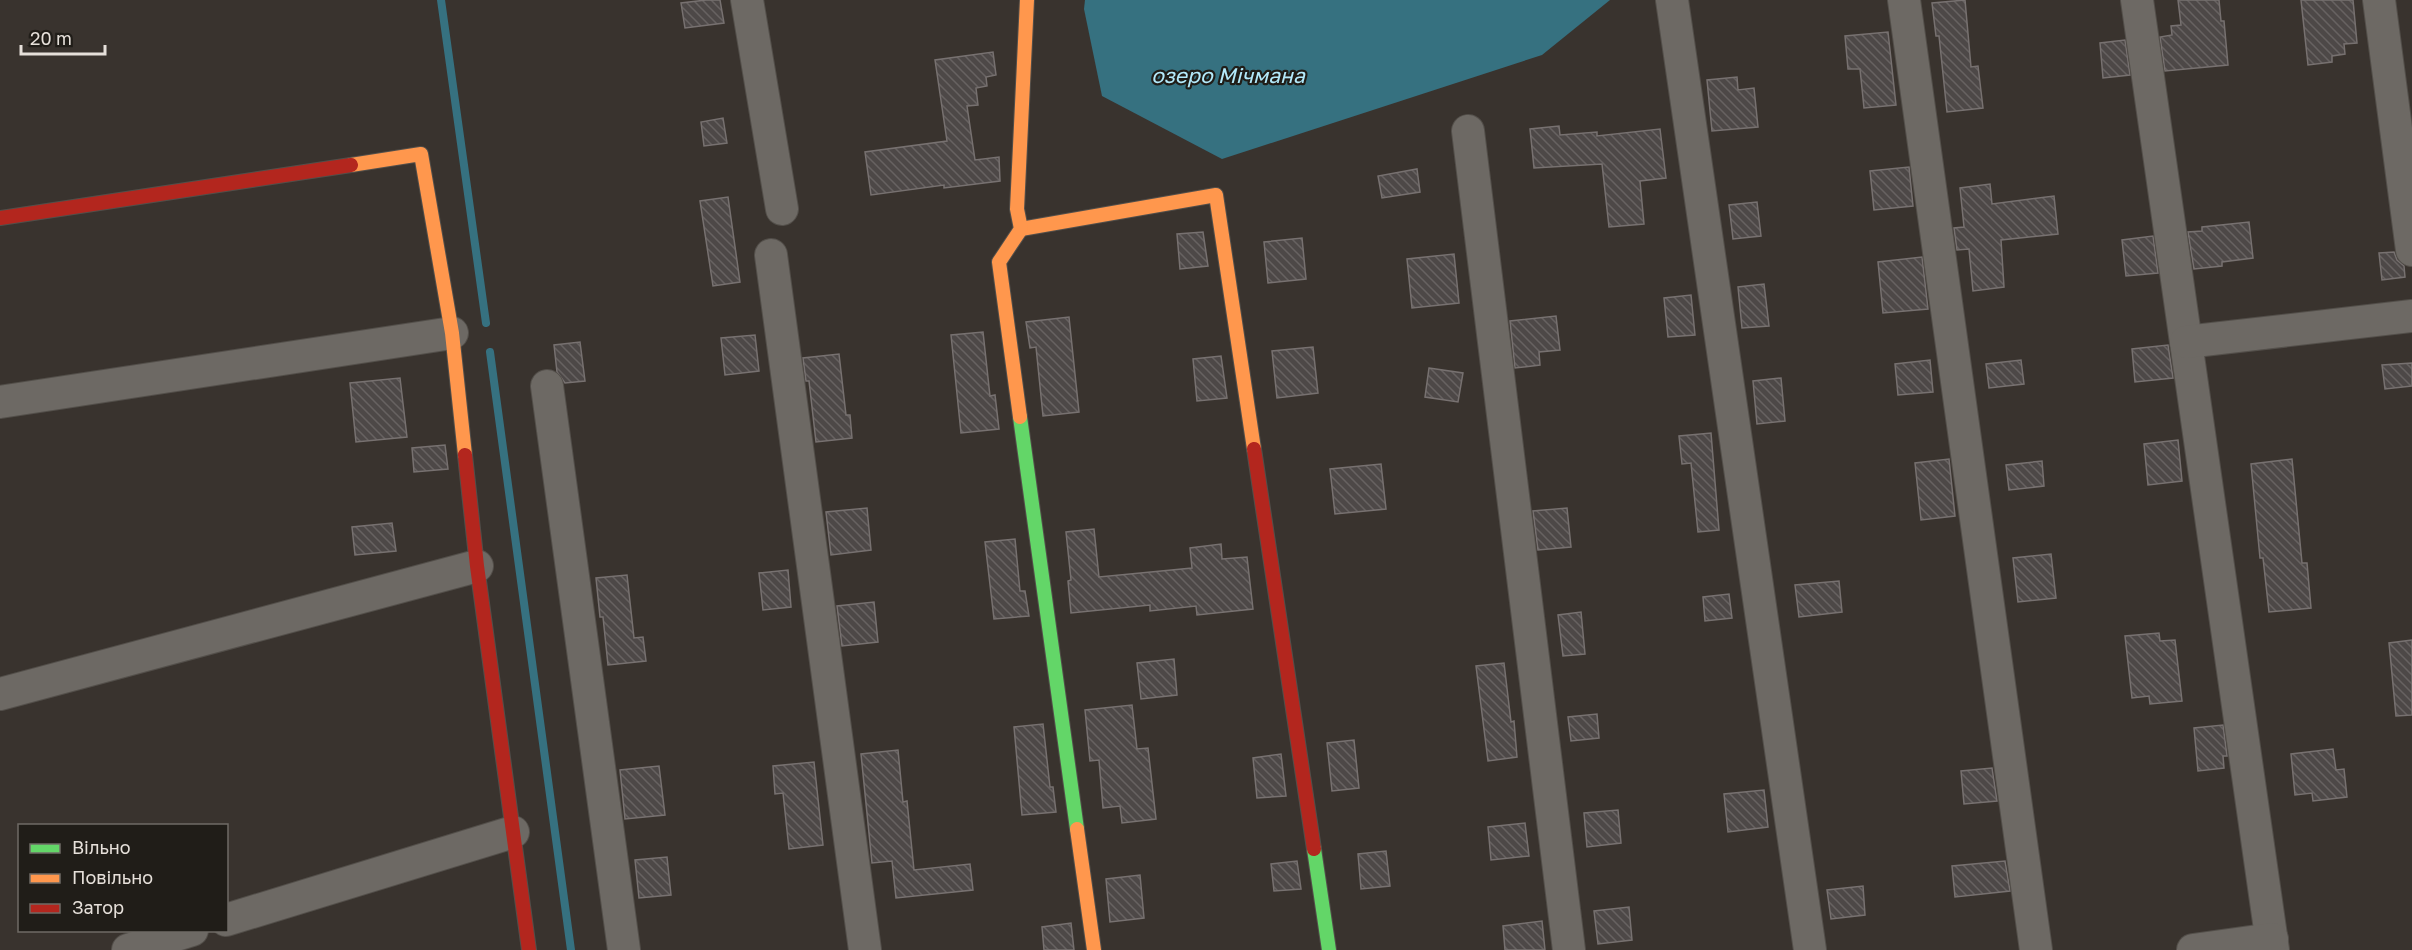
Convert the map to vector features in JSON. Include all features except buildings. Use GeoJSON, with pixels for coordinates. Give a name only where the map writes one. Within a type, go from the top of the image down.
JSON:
{"type":"FeatureCollection","features":[{"type":"Feature","properties":{"kind":"street"},"geometry":{"type":"LineString","coordinates":[[747,0],[782,209]]}},
{"type":"Feature","properties":{"kind":"street"},"geometry":{"type":"LineString","coordinates":[[1027,0],[1017,209],[1021,229],[999,262],[1094,950]]}},
{"type":"Feature","properties":{"kind":"street"},"geometry":{"type":"LineString","coordinates":[[1672,0],[1810,950]]}},
{"type":"Feature","properties":{"kind":"street"},"geometry":{"type":"LineString","coordinates":[[1904,0],[2036,950]]}},
{"type":"Feature","properties":{"kind":"street"},"geometry":{"type":"LineString","coordinates":[[2137,0],[2273,945],[2193,950]]}},
{"type":"Feature","properties":{"kind":"street"},"geometry":{"type":"LineString","coordinates":[[2379,0],[2412,250]]}},
{"type":"Feature","properties":{"kind":"street"},"geometry":{"type":"LineString","coordinates":[[1468,131],[1569,950]]}},
{"type":"Feature","properties":{"kind":"street"},"geometry":{"type":"LineString","coordinates":[[0,218],[421,154],[452,333],[477,566],[529,950]]}},
{"type":"Feature","properties":{"kind":"street"},"geometry":{"type":"LineString","coordinates":[[1021,229],[1216,195],[1329,950]]}},
{"type":"Feature","properties":{"kind":"street"},"geometry":{"type":"LineString","coordinates":[[771,255],[865,950]]}},
{"type":"Feature","properties":{"kind":"street"},"geometry":{"type":"LineString","coordinates":[[2186,342],[2412,316]]}},
{"type":"Feature","properties":{"kind":"street"},"geometry":{"type":"LineString","coordinates":[[0,402],[452,333]]}},
{"type":"Feature","properties":{"kind":"street"},"geometry":{"type":"LineString","coordinates":[[547,386],[624,950]]}},
{"type":"Feature","properties":{"kind":"street"},"geometry":{"type":"LineString","coordinates":[[0,694],[477,566]]}},
{"type":"Feature","properties":{"kind":"street"},"geometry":{"type":"LineString","coordinates":[[228,919],[513,832]]}},
{"type":"Feature","properties":{"kind":"street"},"geometry":{"type":"LineString","coordinates":[[128,950],[186,932]]}},
{"type":"Feature","properties":{"kind":"water","name":"озеро Мічмана"},"geometry":{"type":"Polygon","coordinates":[[[1085,0],[1610,0],[1542,55],[1222,159],[1102,96],[1084,9],[1085,0]]]}},
{"type":"Feature","properties":{"kind":"waterway"},"geometry":{"type":"LineString","coordinates":[[441,0],[486,323]]}},
{"type":"Feature","properties":{"kind":"waterway"},"geometry":{"type":"LineString","coordinates":[[490,352],[571,950]]}},
{"type":"Feature","properties":{"kind":"traffic: fast"},"geometry":{"type":"LineString","coordinates":[[1020,417],[1077,829]]}},
{"type":"Feature","properties":{"kind":"traffic: fast"},"geometry":{"type":"LineString","coordinates":[[1314,849],[1329,950]]}},
{"type":"Feature","properties":{"kind":"traffic: slow"},"geometry":{"type":"LineString","coordinates":[[1020,417],[999,262],[1021,229],[1017,209],[1027,0]]}},
{"type":"Feature","properties":{"kind":"traffic: slow"},"geometry":{"type":"LineString","coordinates":[[351,165],[421,154],[452,333],[465,455]]}},
{"type":"Feature","properties":{"kind":"traffic: slow"},"geometry":{"type":"LineString","coordinates":[[1021,229],[1216,195],[1254,449]]}},
{"type":"Feature","properties":{"kind":"traffic: slow"},"geometry":{"type":"LineString","coordinates":[[1077,829],[1094,950]]}},
{"type":"Feature","properties":{"kind":"traffic: jam"},"geometry":{"type":"LineString","coordinates":[[0,218],[351,165]]}},
{"type":"Feature","properties":{"kind":"traffic: jam"},"geometry":{"type":"LineString","coordinates":[[1254,449],[1314,849]]}},
{"type":"Feature","properties":{"kind":"traffic: jam"},"geometry":{"type":"LineString","coordinates":[[465,455],[477,566],[529,950]]}}]}
